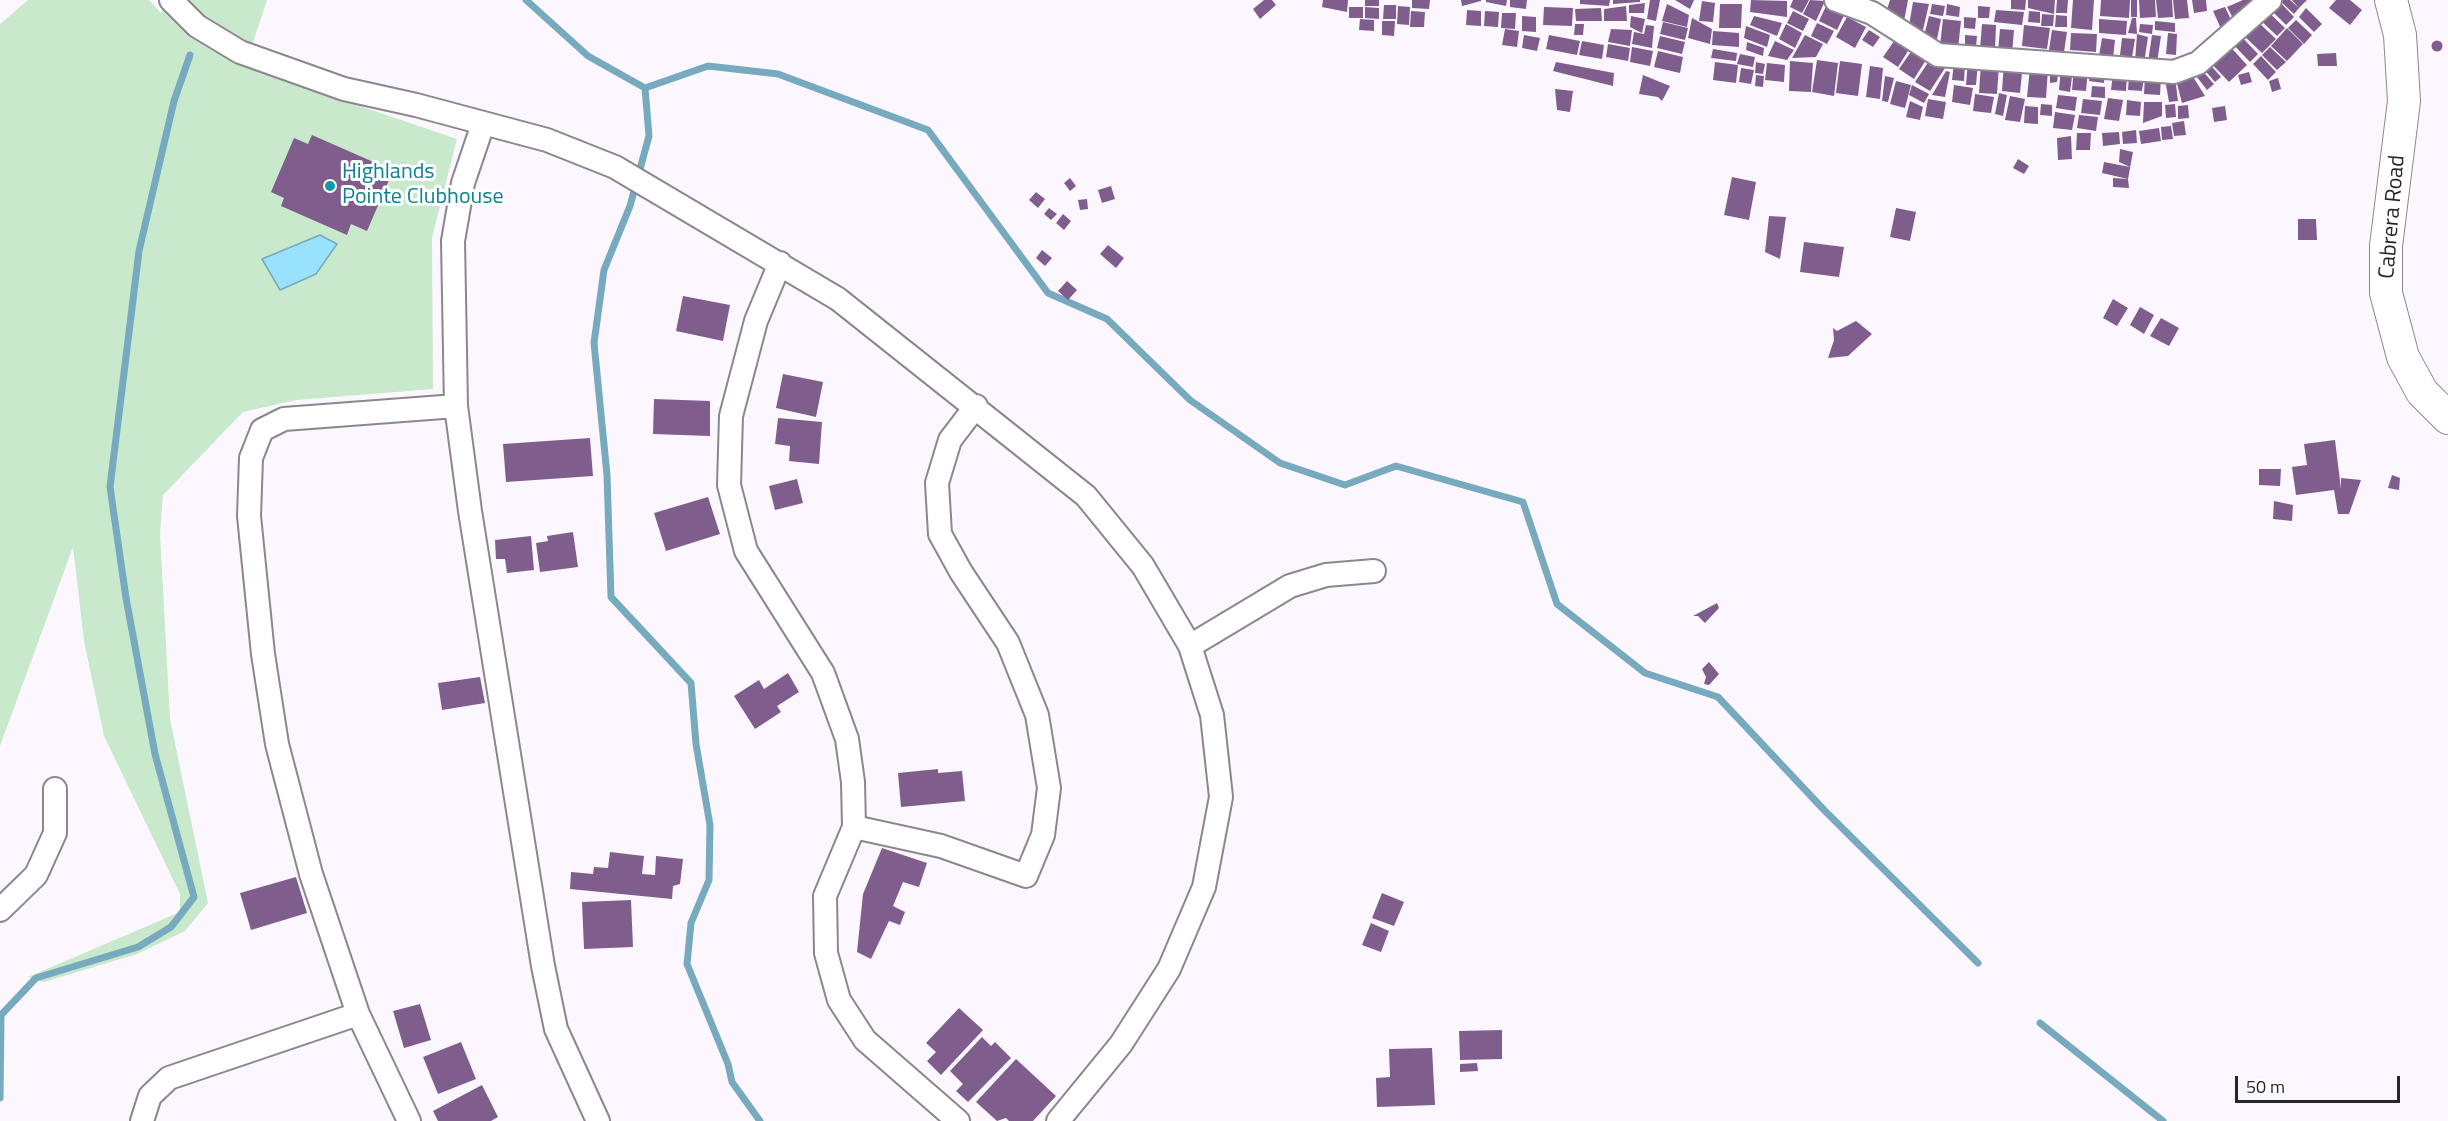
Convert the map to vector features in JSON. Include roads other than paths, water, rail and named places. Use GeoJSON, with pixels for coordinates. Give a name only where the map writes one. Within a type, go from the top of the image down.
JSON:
{"type":"FeatureCollection","features":[{"type":"Feature","properties":{"kind":"main road","name":"Cabrera Road"},"geometry":{"type":"LineString","coordinates":[[2391,0],[2400,35],[2404,101],[2386,246],[2386,293],[2403,357],[2422,392],[2448,418]]}},
{"type":"Feature","properties":{"kind":"street"},"geometry":{"type":"LineString","coordinates":[[171,0],[197,26],[240,52],[344,89],[416,105],[547,140],[615,167],[780,263],[838,299],[976,406],[1086,496],[1143,566],[1190,646],[1212,715],[1221,797],[1204,887],[1169,969],[1121,1044],[1059,1121]]}},
{"type":"Feature","properties":{"kind":"street"},"geometry":{"type":"LineString","coordinates":[[1836,0],[1872,13],[1938,55],[2174,72],[2198,63],[2270,0]]}},
{"type":"Feature","properties":{"kind":"street"},"geometry":{"type":"LineString","coordinates":[[483,124],[463,183],[453,241],[456,406],[470,511],[543,966],[556,1029],[598,1121]]}},
{"type":"Feature","properties":{"kind":"street"},"geometry":{"type":"LineString","coordinates":[[780,263],[756,321],[731,416],[729,485],[746,551],[824,673],[847,739],[854,782],[854,827],[825,896],[826,953],[839,1000],[865,1040],[958,1121]]}},
{"type":"Feature","properties":{"kind":"street"},"geometry":{"type":"LineString","coordinates":[[409,1121],[358,1014],[310,874],[277,744],[263,654],[249,516],[251,458],[262,430],[284,419],[456,406]]}},
{"type":"Feature","properties":{"kind":"street"},"geometry":{"type":"LineString","coordinates":[[854,827],[941,846],[1026,876],[1043,835],[1049,788],[1037,715],[1008,643],[961,572],[940,534],[936,483],[950,440],[976,406]]}},
{"type":"Feature","properties":{"kind":"street"},"geometry":{"type":"LineString","coordinates":[[1190,646],[1290,586],[1326,575],[1374,571]]}},
{"type":"Feature","properties":{"kind":"street"},"geometry":{"type":"LineString","coordinates":[[0,910],[36,875],[55,833],[55,789]]}},
{"type":"Feature","properties":{"kind":"street"},"geometry":{"type":"LineString","coordinates":[[142,1121],[150,1096],[169,1078],[358,1014]]}},
{"type":"Feature","properties":{"kind":"water"},"geometry":{"type":"Polygon","coordinates":[[[320,235],[337,244],[316,274],[280,290],[262,259],[320,235]]]}},
{"type":"Feature","properties":{"kind":"waterway"},"geometry":{"type":"LineString","coordinates":[[526,0],[588,56],[645,88],[708,66],[778,74],[928,130],[1048,293],[1107,319],[1190,400],[1280,463],[1345,485],[1396,466],[1523,502],[1557,604],[1645,673],[1718,697],[1825,811],[1978,963]]}},
{"type":"Feature","properties":{"kind":"waterway"},"geometry":{"type":"LineString","coordinates":[[0,1098],[1,1015],[36,978],[138,947],[171,927],[194,897],[155,754],[126,598],[110,487],[139,251],[174,101],[190,55]]}},
{"type":"Feature","properties":{"kind":"waterway"},"geometry":{"type":"LineString","coordinates":[[645,88],[649,136],[630,206],[604,270],[594,343],[607,475],[611,597],[691,683],[696,744],[710,825],[709,880],[691,923],[687,964],[728,1064],[732,1082],[760,1121]]}},
{"type":"Feature","properties":{"kind":"waterway"},"geometry":{"type":"LineString","coordinates":[[2040,1023],[2163,1121]]}},
{"type":"Feature","properties":{"kind":"place","name":"Highlands Pointe Clubhouse"},"geometry":{"type":"Point","coordinates":[330,186]}}]}
